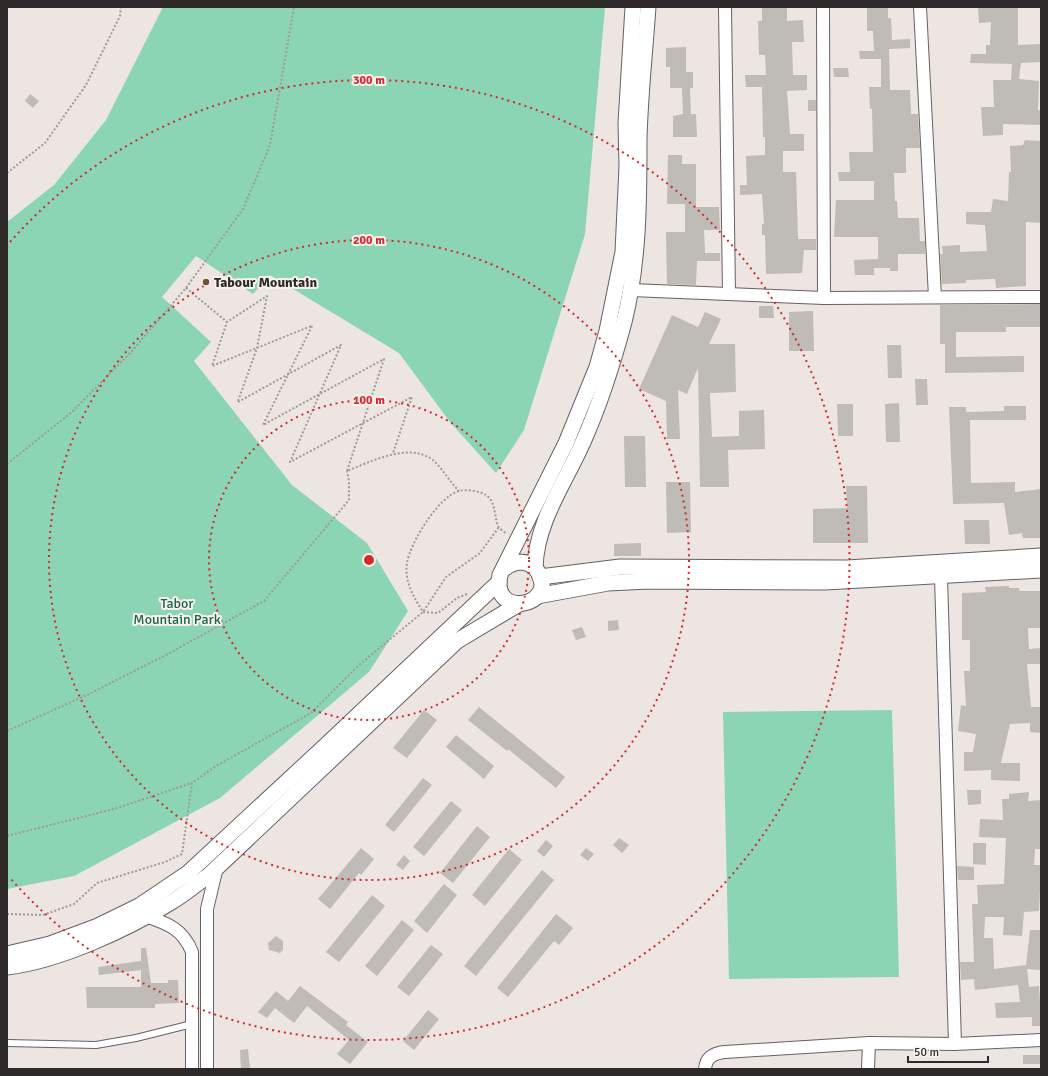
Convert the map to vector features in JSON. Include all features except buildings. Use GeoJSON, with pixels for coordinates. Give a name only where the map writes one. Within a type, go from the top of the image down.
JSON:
{"type":"FeatureCollection","features":[{"type":"Feature","properties":{"kind":"street"},"geometry":{"type":"LineString","coordinates":[[519,604],[507,600],[502,595],[501,576],[566,443],[597,367],[617,286],[623,252],[626,207],[626,124],[633,7]]}},
{"type":"Feature","properties":{"kind":"street"},"geometry":{"type":"LineString","coordinates":[[537,596],[541,587],[537,573],[535,550],[542,528],[583,442],[599,404],[613,363],[631,290],[637,240],[640,187],[642,91],[648,7]]}},
{"type":"Feature","properties":{"kind":"street"},"geometry":{"type":"LineString","coordinates":[[725,7],[729,294]]}},
{"type":"Feature","properties":{"kind":"street"},"geometry":{"type":"LineString","coordinates":[[823,7],[824,298]]}},
{"type":"Feature","properties":{"kind":"street"},"geometry":{"type":"LineString","coordinates":[[920,7],[935,297]]}},
{"type":"Feature","properties":{"kind":"street"},"geometry":{"type":"LineString","coordinates":[[631,290],[824,298],[1041,297]]}},
{"type":"Feature","properties":{"kind":"street"},"geometry":{"type":"LineString","coordinates":[[7,954],[50,944],[98,926],[139,906],[188,873],[329,743],[486,594],[509,565],[522,562],[537,573],[620,567],[847,568],[1041,556]]}},
{"type":"Feature","properties":{"kind":"street"},"geometry":{"type":"LineString","coordinates":[[7,967],[50,958],[79,948],[174,901],[217,867],[457,641],[519,604],[528,603],[537,596],[608,583],[649,580],[825,582],[941,577],[1041,570]]}},
{"type":"Feature","properties":{"kind":"street"},"geometry":{"type":"LineString","coordinates":[[941,577],[955,1044]]}},
{"type":"Feature","properties":{"kind":"street"},"geometry":{"type":"LineString","coordinates":[[207,1069],[207,909],[217,867]]}},
{"type":"Feature","properties":{"kind":"street"},"geometry":{"type":"LineString","coordinates":[[145,916],[171,925],[188,941],[192,952],[192,1069]]}},
{"type":"Feature","properties":{"kind":"street"},"geometry":{"type":"LineString","coordinates":[[192,1024],[207,1020]]}},
{"type":"Feature","properties":{"kind":"street"},"geometry":{"type":"LineString","coordinates":[[705,1069],[709,1058],[717,1053],[869,1043],[955,1044],[1041,1040]]}},
{"type":"Feature","properties":{"kind":"street"},"geometry":{"type":"LineString","coordinates":[[868,1069],[869,1043]]}},
{"type":"Feature","properties":{"kind":"lane"},"geometry":{"type":"LineString","coordinates":[[7,1043],[96,1045],[136,1038],[192,1024]]}},
{"type":"Feature","properties":{"kind":"path"},"geometry":{"type":"LineString","coordinates":[[7,173],[45,143],[86,85],[120,16],[121,7]]}},
{"type":"Feature","properties":{"kind":"path"},"geometry":{"type":"LineString","coordinates":[[7,464],[72,412],[131,352],[186,288],[243,209],[270,145],[294,7]]}},
{"type":"Feature","properties":{"kind":"path"},"geometry":{"type":"LineString","coordinates":[[186,288],[227,322]]}},
{"type":"Feature","properties":{"kind":"path"},"geometry":{"type":"LineString","coordinates":[[7,731],[82,697],[166,655],[264,601],[349,500],[349,481],[347,471],[361,424],[384,359],[319,394],[263,425],[288,374],[312,326],[257,348],[212,366],[227,322],[268,296],[257,348],[238,402],[288,374],[341,345],[319,394],[290,462],[361,424],[412,397],[393,453]]}},
{"type":"Feature","properties":{"kind":"path"},"geometry":{"type":"LineString","coordinates":[[347,471],[393,453],[418,454],[434,461],[450,482],[459,490]]}},
{"type":"Feature","properties":{"kind":"path"},"geometry":{"type":"LineString","coordinates":[[423,612],[409,587],[406,564],[416,536],[440,503],[459,490],[476,491],[485,495],[490,499],[499,527],[516,544]]}},
{"type":"Feature","properties":{"kind":"path"},"geometry":{"type":"LineString","coordinates":[[7,836],[114,809],[192,783],[216,766],[311,713],[359,665],[423,612],[446,577],[480,553],[499,527]]}},
{"type":"Feature","properties":{"kind":"path"},"geometry":{"type":"LineString","coordinates":[[423,612],[438,612],[458,598],[471,593],[486,594]]}},
{"type":"Feature","properties":{"kind":"path"},"geometry":{"type":"LineString","coordinates":[[7,914],[43,915],[74,904],[97,883],[158,864],[182,854],[192,783]]}},
{"type":"Feature","properties":{"kind":"green space","name":"Tabor Mountain Park"},"geometry":{"type":"Polygon","coordinates":[[[163,7],[605,7],[585,234],[524,430],[496,473],[450,422],[399,353],[270,275],[253,294],[196,256],[162,297],[211,342],[194,361],[292,485],[367,543],[408,611],[369,672],[220,798],[74,876],[7,889],[7,222],[54,185],[106,120],[163,7]]]}},
{"type":"Feature","properties":{"kind":"green space"},"geometry":{"type":"Polygon","coordinates":[[[892,710],[899,977],[729,979],[723,712],[892,710]]]}},
{"type":"Feature","properties":{"kind":"place","name":"Tabour Mountain"},"geometry":{"type":"Point","coordinates":[206,282]}}]}
